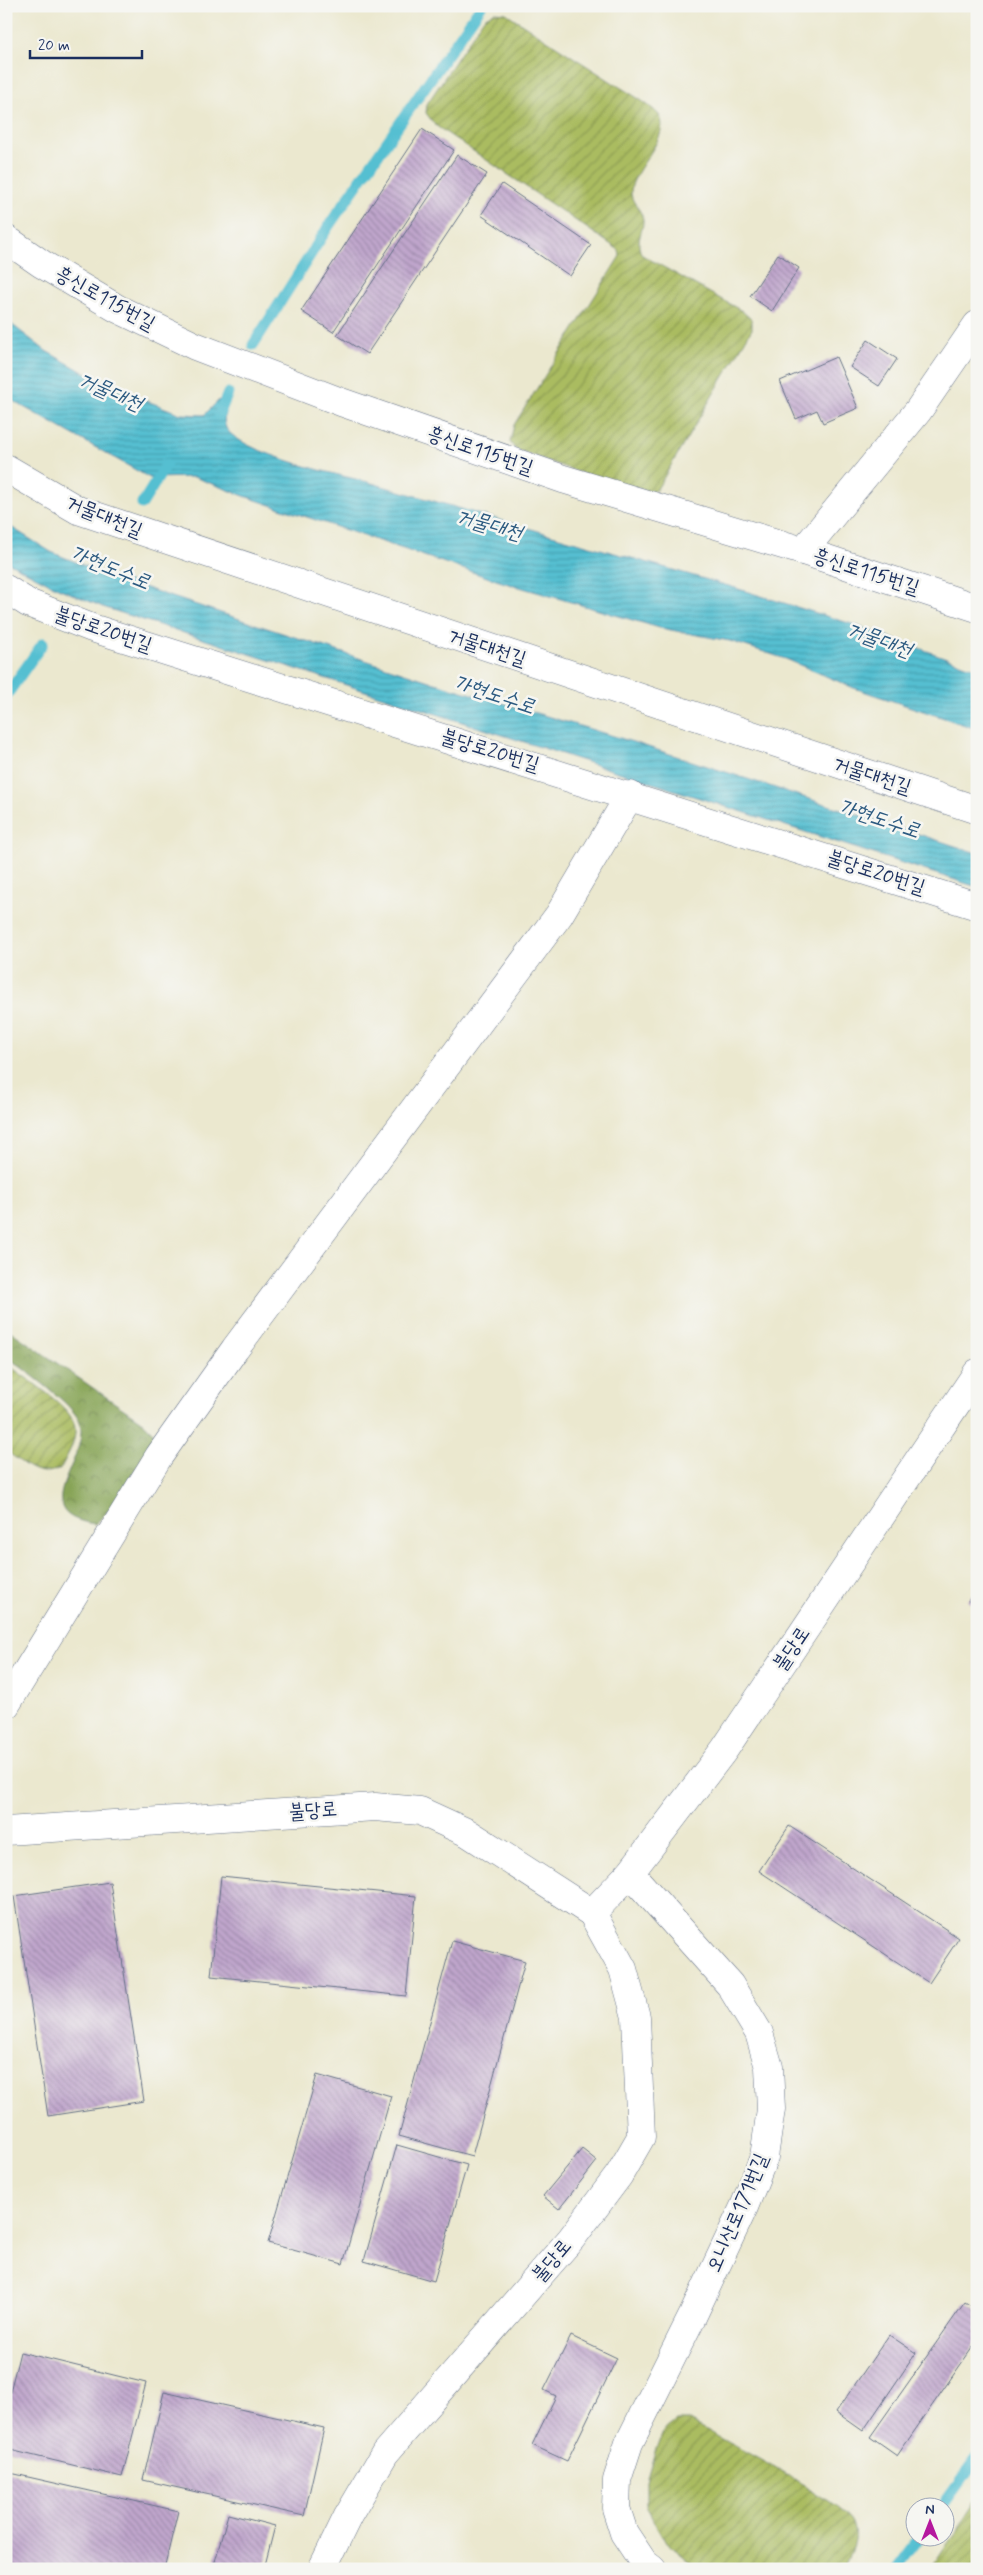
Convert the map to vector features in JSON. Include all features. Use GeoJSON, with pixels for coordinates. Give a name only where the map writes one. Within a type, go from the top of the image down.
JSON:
{"type":"FeatureCollection","features":[{"type":"Feature","properties":{"kind":"street","name":"흥신로115번길"},"geometry":{"type":"LineString","coordinates":[[6,239],[42,264],[118,309],[232,360],[341,402],[563,479],[803,551],[977,608]]}},
{"type":"Feature","properties":{"kind":"street"},"geometry":{"type":"LineString","coordinates":[[803,551],[918,410],[977,324]]}},
{"type":"Feature","properties":{"kind":"street","name":"거물대천길"},"geometry":{"type":"LineString","coordinates":[[6,468],[78,510],[977,810]]}},
{"type":"Feature","properties":{"kind":"street","name":"불당로20번길"},"geometry":{"type":"LineString","coordinates":[[6,589],[28,604],[92,628],[630,795],[977,906]]}},
{"type":"Feature","properties":{"kind":"street"},"geometry":{"type":"LineString","coordinates":[[6,1705],[159,1456],[235,1349],[553,922],[630,795]]}},
{"type":"Feature","properties":{"kind":"street","name":"불당로"},"geometry":{"type":"LineString","coordinates":[[592,1913],[630,1873],[724,1750],[977,1373]]}},
{"type":"Feature","properties":{"kind":"street","name":"불당로"},"geometry":{"type":"LineString","coordinates":[[6,1831],[375,1807],[420,1811],[468,1833],[592,1913],[623,1969],[636,2017],[641,2137],[619,2176],[571,2238],[386,2453],[348,2516],[322,2569]]}},
{"type":"Feature","properties":{"kind":"street","name":"오니산로171번길"},"geometry":{"type":"LineString","coordinates":[[630,1873],[730,1985],[759,2032],[769,2068],[771,2109],[764,2157],[747,2198],[693,2315],[629,2443],[617,2480],[616,2508],[624,2533],[644,2563],[652,2569]]}},
{"type":"Feature","properties":{"kind":"green space"},"geometry":{"type":"Polygon","coordinates":[[[494,12],[506,13],[640,99],[659,115],[662,123],[661,133],[633,182],[631,191],[632,198],[643,219],[639,241],[642,255],[742,311],[752,320],[752,329],[657,489],[652,492],[589,476],[515,449],[510,442],[514,425],[620,256],[619,250],[435,125],[426,113],[427,104],[484,18],[494,12]]]}},
{"type":"Feature","properties":{"kind":"green space"},"geometry":{"type":"Polygon","coordinates":[[[6,1328],[144,1423],[155,1434],[153,1444],[106,1514],[95,1524],[74,1518],[63,1509],[61,1497],[81,1438],[80,1423],[76,1415],[59,1397],[6,1356],[6,1328]]]}},
{"type":"Feature","properties":{"kind":"green space"},"geometry":{"type":"Polygon","coordinates":[[[6,1363],[54,1399],[70,1415],[74,1423],[75,1435],[61,1468],[53,1471],[38,1471],[6,1451],[6,1363]]]}},
{"type":"Feature","properties":{"kind":"green space"},"geometry":{"type":"Polygon","coordinates":[[[676,2421],[689,2421],[750,2454],[804,2485],[844,2513],[852,2522],[855,2535],[853,2546],[842,2569],[699,2569],[666,2542],[646,2506],[646,2481],[656,2448],[666,2429],[676,2421]]]}},
{"type":"Feature","properties":{"kind":"green space"},"geometry":{"type":"Polygon","coordinates":[[[977,2499],[977,2569],[931,2569],[945,2548],[956,2548],[956,2531],[977,2499]]]}},
{"type":"Feature","properties":{"kind":"water","name":"거물대천"},"geometry":{"type":"Polygon","coordinates":[[[6,320],[46,351],[108,386],[181,414],[204,415],[220,399],[227,402],[224,422],[232,435],[266,453],[732,587],[855,625],[977,669],[977,729],[854,688],[786,659],[730,641],[660,628],[499,581],[247,497],[194,477],[150,478],[6,397],[6,320]]]}},
{"type":"Feature","properties":{"kind":"water"},"geometry":{"type":"Polygon","coordinates":[[[6,524],[51,552],[169,596],[435,683],[620,738],[977,853],[977,887],[103,607],[58,588],[6,561],[6,524]]]}},
{"type":"Feature","properties":{"kind":"building"},"geometry":{"type":"Polygon","coordinates":[[[422,129],[454,150],[333,332],[301,311],[422,129]]]}},
{"type":"Feature","properties":{"kind":"building"},"geometry":{"type":"Polygon","coordinates":[[[457,155],[487,174],[367,354],[337,335],[457,155]]]}},
{"type":"Feature","properties":{"kind":"building"},"geometry":{"type":"Polygon","coordinates":[[[502,184],[591,245],[570,276],[481,215],[502,184]]]}},
{"type":"Feature","properties":{"kind":"building"},"geometry":{"type":"Polygon","coordinates":[[[778,254],[799,268],[772,311],[750,296],[778,254]]]}},
{"type":"Feature","properties":{"kind":"building"},"geometry":{"type":"Polygon","coordinates":[[[868,340],[897,359],[879,386],[850,367],[868,340]]]}},
{"type":"Feature","properties":{"kind":"building"},"geometry":{"type":"Polygon","coordinates":[[[836,357],[858,408],[823,423],[817,410],[796,419],[780,381],[836,357]]]}},
{"type":"Feature","properties":{"kind":"building"},"geometry":{"type":"Polygon","coordinates":[[[977,1588],[977,1607],[968,1601],[977,1588]]]}},
{"type":"Feature","properties":{"kind":"building"},"geometry":{"type":"Polygon","coordinates":[[[789,1826],[959,1938],[929,1983],[759,1871],[789,1826]]]}},
{"type":"Feature","properties":{"kind":"building"},"geometry":{"type":"Polygon","coordinates":[[[221,1876],[416,1896],[406,1996],[211,1976],[221,1876]]]}},
{"type":"Feature","properties":{"kind":"building"},"geometry":{"type":"Polygon","coordinates":[[[110,1882],[144,2101],[48,2116],[14,1896],[110,1882]]]}},
{"type":"Feature","properties":{"kind":"building"},"geometry":{"type":"Polygon","coordinates":[[[452,1941],[525,1961],[472,2156],[399,2136],[452,1941]]]}},
{"type":"Feature","properties":{"kind":"building"},"geometry":{"type":"Polygon","coordinates":[[[317,2075],[391,2096],[343,2264],[268,2243],[317,2075]]]}},
{"type":"Feature","properties":{"kind":"building"},"geometry":{"type":"Polygon","coordinates":[[[397,2145],[467,2165],[434,2281],[364,2261],[397,2145]]]}},
{"type":"Feature","properties":{"kind":"building"},"geometry":{"type":"Polygon","coordinates":[[[582,2149],[597,2161],[559,2209],[543,2196],[582,2149]]]}},
{"type":"Feature","properties":{"kind":"building"},"geometry":{"type":"Polygon","coordinates":[[[965,2302],[977,2310],[977,2341],[897,2456],[870,2437],[965,2302]]]}},
{"type":"Feature","properties":{"kind":"building"},"geometry":{"type":"Polygon","coordinates":[[[889,2335],[916,2353],[863,2431],[836,2412],[889,2335]]]}},
{"type":"Feature","properties":{"kind":"building"},"geometry":{"type":"Polygon","coordinates":[[[571,2336],[617,2358],[567,2461],[532,2445],[556,2396],[544,2390],[571,2336]]]}},
{"type":"Feature","properties":{"kind":"building"},"geometry":{"type":"Polygon","coordinates":[[[20,2352],[146,2383],[122,2477],[6,2449],[6,2408],[20,2352]]]}},
{"type":"Feature","properties":{"kind":"building"},"geometry":{"type":"Polygon","coordinates":[[[164,2392],[324,2428],[304,2516],[143,2480],[164,2392]]]}},
{"type":"Feature","properties":{"kind":"building"},"geometry":{"type":"Polygon","coordinates":[[[6,2472],[178,2511],[164,2569],[6,2569],[6,2472]]]}},
{"type":"Feature","properties":{"kind":"building"},"geometry":{"type":"Polygon","coordinates":[[[228,2514],[275,2526],[264,2569],[213,2569],[228,2514]]]}},
{"type":"Feature","properties":{"kind":"waterway"},"geometry":{"type":"LineString","coordinates":[[253,345],[330,224],[481,6]]}},
{"type":"Feature","properties":{"kind":"waterway"},"geometry":{"type":"LineString","coordinates":[[219,415],[228,393]]}},
{"type":"Feature","properties":{"kind":"waterway"},"geometry":{"type":"LineString","coordinates":[[142,504],[166,465]]}},
{"type":"Feature","properties":{"kind":"waterway"},"geometry":{"type":"LineString","coordinates":[[6,696],[43,643]]}},
{"type":"Feature","properties":{"kind":"waterway"},"geometry":{"type":"LineString","coordinates":[[948,2498],[977,2458]]}},
{"type":"Feature","properties":{"kind":"waterway"},"geometry":{"type":"LineString","coordinates":[[896,2569],[912,2548]]}},
{"type":"Feature","properties":{"kind":"water label","name":"가현도수로"},"geometry":{"type":"Point","coordinates":[110,568]}},
{"type":"Feature","properties":{"kind":"water label","name":"가현도수로"},"geometry":{"type":"Point","coordinates":[494,695]}},
{"type":"Feature","properties":{"kind":"water label","name":"가현도수로"},"geometry":{"type":"Point","coordinates":[879,819]}}]}
